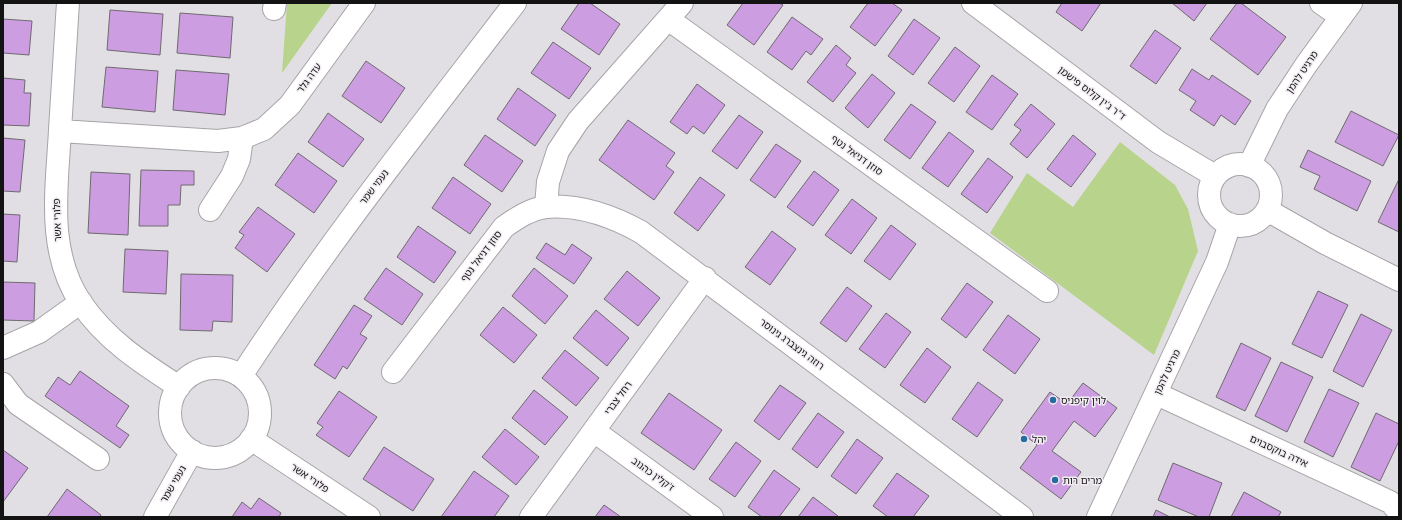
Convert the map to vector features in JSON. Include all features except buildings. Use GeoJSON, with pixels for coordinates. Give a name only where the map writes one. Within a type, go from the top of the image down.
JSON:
{"type":"FeatureCollection","features":[{"type":"Feature","properties":{"kind":"street","name":"פלורי אשר"},"geometry":{"type":"LineString","coordinates":[[68,3],[55,209],[58,246],[66,274],[81,302],[106,334],[126,352],[179,387]]}},
{"type":"Feature","properties":{"kind":"street","name":"עדה גלר"},"geometry":{"type":"LineString","coordinates":[[60,131],[192,141],[218,141],[242,138],[264,129],[290,104],[364,3]]}},
{"type":"Feature","properties":{"kind":"street","name":"נעמי שמר"},"geometry":{"type":"LineString","coordinates":[[241,376],[283,312],[338,235],[515,3]]}},
{"type":"Feature","properties":{"kind":"street"},"geometry":{"type":"LineString","coordinates":[[546,207],[548,182],[558,151],[578,121],[682,3]]}},
{"type":"Feature","properties":{"kind":"street","name":"ד\"ר ג'ין קלוס פישמן"},"geometry":{"type":"LineString","coordinates":[[974,3],[1158,142],[1215,176]]}},
{"type":"Feature","properties":{"kind":"street"},"geometry":{"type":"LineString","coordinates":[[1320,3],[1346,10]]}},
{"type":"Feature","properties":{"kind":"street","name":"מרגיט להמן"},"geometry":{"type":"LineString","coordinates":[[1249,166],[1277,109],[1306,65],[1346,10]]}},
{"type":"Feature","properties":{"kind":"street","name":"סוזן דניאל נטף"},"geometry":{"type":"LineString","coordinates":[[668,20],[1047,291]]}},
{"type":"Feature","properties":{"kind":"street"},"geometry":{"type":"LineString","coordinates":[[210,210],[232,176],[239,159],[242,138]]}},
{"type":"Feature","properties":{"kind":"street"},"geometry":{"type":"LineString","coordinates":[[1243,164],[1249,166],[1256,168],[1267,180],[1271,197],[1267,210],[1256,222],[1248,225],[1238,226],[1223,222],[1212,210],[1209,202],[1208,192],[1215,176],[1229,166],[1243,164]]}},
{"type":"Feature","properties":{"kind":"street","name":"סוזן דניאל נטף"},"geometry":{"type":"LineString","coordinates":[[393,372],[504,227],[524,214],[546,207]]}},
{"type":"Feature","properties":{"kind":"street","name":"רוזה גינצברג גינוסר"},"geometry":{"type":"LineString","coordinates":[[546,207],[598,212],[621,220],[641,232],[705,278],[1022,517]]}},
{"type":"Feature","properties":{"kind":"street"},"geometry":{"type":"LineString","coordinates":[[1267,210],[1399,280]]}},
{"type":"Feature","properties":{"kind":"street","name":"מרגיט להמן"},"geometry":{"type":"LineString","coordinates":[[1098,517],[1133,440],[1157,394],[1217,262],[1230,224]]}},
{"type":"Feature","properties":{"kind":"street","name":"רחל צברי"},"geometry":{"type":"LineString","coordinates":[[531,517],[705,278]]}},
{"type":"Feature","properties":{"kind":"street"},"geometry":{"type":"LineString","coordinates":[[3,348],[39,332],[81,302]]}},
{"type":"Feature","properties":{"kind":"street"},"geometry":{"type":"LineString","coordinates":[[219,368],[231,371],[241,376],[249,383],[258,401],[259,421],[252,439],[235,454],[224,457],[202,456],[192,452],[182,444],[176,434],[172,422],[171,410],[173,398],[179,387],[187,378],[197,372],[208,369],[219,368]]}},
{"type":"Feature","properties":{"kind":"street"},"geometry":{"type":"LineString","coordinates":[[3,384],[18,404],[98,459]]}},
{"type":"Feature","properties":{"kind":"street","name":"אידה בוקסבוים"},"geometry":{"type":"LineString","coordinates":[[1157,394],[1390,502],[1399,512]]}},
{"type":"Feature","properties":{"kind":"street","name":"ז'קלין כהנוב"},"geometry":{"type":"LineString","coordinates":[[594,431],[712,517]]}},
{"type":"Feature","properties":{"kind":"street","name":"פלורי אשר"},"geometry":{"type":"LineString","coordinates":[[252,439],[369,517]]}},
{"type":"Feature","properties":{"kind":"street","name":"נעמי שמר"},"geometry":{"type":"LineString","coordinates":[[155,517],[192,452]]}},
{"type":"Feature","properties":{"kind":"green space"},"geometry":{"type":"Polygon","coordinates":[[[287,3],[332,3],[282,73],[287,3]]]}},
{"type":"Feature","properties":{"kind":"green space"},"geometry":{"type":"Polygon","coordinates":[[[1120,142],[1175,185],[1188,209],[1198,251],[1154,355],[990,233],[1027,173],[1073,207],[1120,142]]]}},
{"type":"Feature","properties":{"kind":"place","name":"לוין קיפניס"},"geometry":{"type":"Point","coordinates":[1053,400]}},
{"type":"Feature","properties":{"kind":"place","name":"יהל"},"geometry":{"type":"Point","coordinates":[1024,439]}},
{"type":"Feature","properties":{"kind":"place","name":"מרים רות"},"geometry":{"type":"Point","coordinates":[1055,480]}}]}
